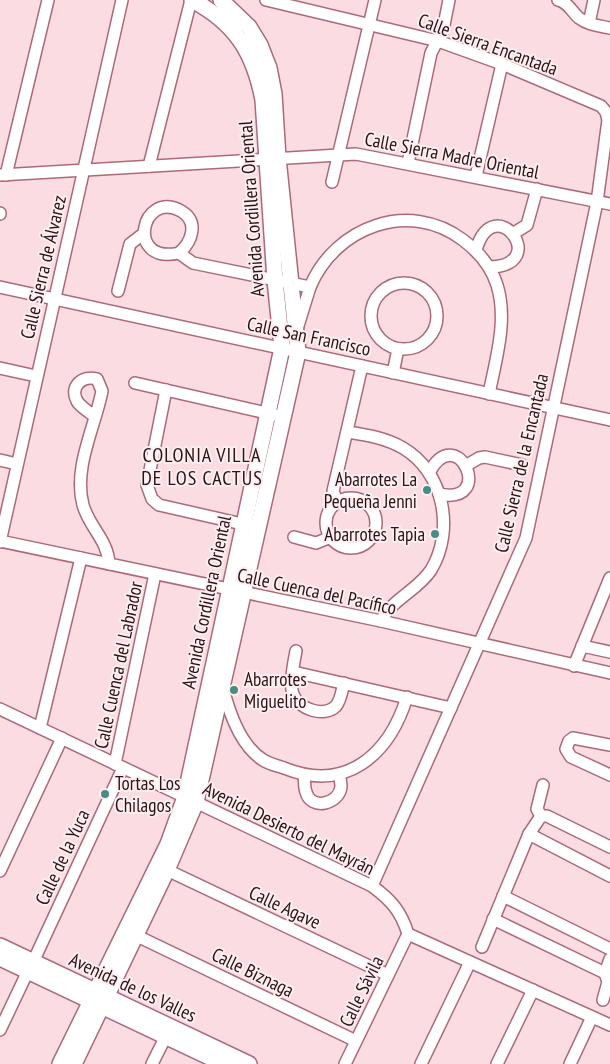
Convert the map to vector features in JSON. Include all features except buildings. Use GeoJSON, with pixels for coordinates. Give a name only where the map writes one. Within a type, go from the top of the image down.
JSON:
{"type":"FeatureCollection","features":[{"type":"Feature","properties":{"kind":"street"},"geometry":{"type":"LineString","coordinates":[[3,175],[48,0]]}},
{"type":"Feature","properties":{"kind":"street","name":"Calle Sierra de Álvarez"},"geometry":{"type":"LineString","coordinates":[[0,541],[53,298],[122,0]]}},
{"type":"Feature","properties":{"kind":"street","name":"Avenida Cordillera Oriental"},"geometry":{"type":"LineString","coordinates":[[74,1064],[98,999],[168,844],[191,800],[228,590],[282,348],[275,280],[272,159],[274,94],[269,68],[260,45],[249,27],[221,0]]}},
{"type":"Feature","properties":{"kind":"street","name":"Calle Sierra Encantada"},"geometry":{"type":"LineString","coordinates":[[266,0],[438,41],[502,64],[601,106],[606,112]]}},
{"type":"Feature","properties":{"kind":"street"},"geometry":{"type":"LineString","coordinates":[[332,182],[340,155],[375,0]]}},
{"type":"Feature","properties":{"kind":"street"},"geometry":{"type":"LineString","coordinates":[[408,163],[432,53],[444,30],[449,0]]}},
{"type":"Feature","properties":{"kind":"street"},"geometry":{"type":"LineString","coordinates":[[558,0],[570,6],[579,18],[589,23],[610,28]]}},
{"type":"Feature","properties":{"kind":"street"},"geometry":{"type":"LineString","coordinates":[[589,23],[594,0]]}},
{"type":"Feature","properties":{"kind":"street"},"geometry":{"type":"LineString","coordinates":[[149,166],[199,1]]}},
{"type":"Feature","properties":{"kind":"street","name":"Avenida Cordillera Oriental"},"geometry":{"type":"LineString","coordinates":[[60,1064],[135,935],[167,870],[191,800],[223,686],[298,352],[292,284],[258,77],[252,59],[241,40],[224,21],[199,1]]}},
{"type":"Feature","properties":{"kind":"street"},"geometry":{"type":"LineString","coordinates":[[476,176],[502,64]]}},
{"type":"Feature","properties":{"kind":"street","name":"Calle Sierra de la Encantada"},"geometry":{"type":"LineString","coordinates":[[372,886],[526,538],[597,202],[608,120],[606,112]]}},
{"type":"Feature","properties":{"kind":"street","name":"Calle Sierra Madre Oriental"},"geometry":{"type":"LineString","coordinates":[[3,175],[340,155],[372,156],[610,204]]}},
{"type":"Feature","properties":{"kind":"street"},"geometry":{"type":"LineString","coordinates":[[514,233],[527,225],[537,189]]}},
{"type":"Feature","properties":{"kind":"street"},"geometry":{"type":"LineString","coordinates":[[162,207],[179,210],[184,213],[191,223],[192,235],[188,246],[179,253],[167,256],[156,253],[147,245],[143,234],[145,222],[152,213],[162,207]]}},
{"type":"Feature","properties":{"kind":"street"},"geometry":{"type":"LineString","coordinates":[[297,328],[310,287],[326,258],[342,242],[364,230],[388,222],[407,220],[432,223],[450,230],[476,250],[489,267],[497,284],[501,303],[502,326],[489,394]]}},
{"type":"Feature","properties":{"kind":"street"},"geometry":{"type":"LineString","coordinates":[[476,250],[483,233],[490,227],[499,226],[507,228],[514,233],[518,241],[519,250],[515,258],[509,264],[489,267]]}},
{"type":"Feature","properties":{"kind":"street"},"geometry":{"type":"LineString","coordinates":[[118,292],[130,244],[143,234]]}},
{"type":"Feature","properties":{"kind":"street"},"geometry":{"type":"LineString","coordinates":[[179,253],[193,262],[310,287]]}},
{"type":"Feature","properties":{"kind":"street"},"geometry":{"type":"LineString","coordinates":[[410,283],[422,288],[432,297],[437,309],[437,322],[432,334],[423,344],[411,349],[398,349],[386,344],[377,335],[372,323],[372,310],[376,298],[385,289],[397,284],[410,283]]}},
{"type":"Feature","properties":{"kind":"street","name":"Calle San Francisco"},"geometry":{"type":"LineString","coordinates":[[0,287],[610,420]]}},
{"type":"Feature","properties":{"kind":"street"},"geometry":{"type":"LineString","coordinates":[[394,373],[398,349]]}},
{"type":"Feature","properties":{"kind":"street"},"geometry":{"type":"LineString","coordinates":[[337,502],[333,491],[362,366]]}},
{"type":"Feature","properties":{"kind":"street"},"geometry":{"type":"LineString","coordinates":[[0,368],[36,376]]}},
{"type":"Feature","properties":{"kind":"street"},"geometry":{"type":"LineString","coordinates":[[135,383],[284,417]]}},
{"type":"Feature","properties":{"kind":"street"},"geometry":{"type":"LineString","coordinates":[[166,390],[146,485],[152,499],[166,507],[259,528]]}},
{"type":"Feature","properties":{"kind":"street","name":"Calle Cuenca del Labrador"},"geometry":{"type":"LineString","coordinates":[[95,417],[80,489],[88,518],[108,552],[109,564]]}},
{"type":"Feature","properties":{"kind":"street"},"geometry":{"type":"LineString","coordinates":[[348,432],[379,438],[403,448],[419,461],[428,473],[444,508],[444,528],[431,569],[416,587],[394,602],[380,621]]}},
{"type":"Feature","properties":{"kind":"street"},"geometry":{"type":"LineString","coordinates":[[428,473],[434,463],[441,457],[450,455],[460,458],[467,465],[470,473],[469,482],[464,489],[457,494],[439,494]]}},
{"type":"Feature","properties":{"kind":"street"},"geometry":{"type":"LineString","coordinates":[[467,465],[479,458],[485,457],[522,465]]}},
{"type":"Feature","properties":{"kind":"street"},"geometry":{"type":"LineString","coordinates":[[0,460],[17,464]]}},
{"type":"Feature","properties":{"kind":"street"},"geometry":{"type":"LineString","coordinates":[[356,498],[365,502],[372,509],[375,518],[375,528],[372,537],[365,544],[346,548],[337,544],[330,537],[327,528],[327,518],[330,509],[337,502],[356,498]]}},
{"type":"Feature","properties":{"kind":"street"},"geometry":{"type":"LineString","coordinates":[[294,537],[316,542],[330,537]]}},
{"type":"Feature","properties":{"kind":"street","name":"Calle Cuenca del Pacífico"},"geometry":{"type":"LineString","coordinates":[[0,541],[380,621],[479,645],[610,673]]}},
{"type":"Feature","properties":{"kind":"street"},"geometry":{"type":"LineString","coordinates":[[40,728],[81,558]]}},
{"type":"Feature","properties":{"kind":"street","name":"Calle Cuenca del Labrador"},"geometry":{"type":"LineString","coordinates":[[119,766],[155,574]]}},
{"type":"Feature","properties":{"kind":"street"},"geometry":{"type":"LineString","coordinates":[[574,666],[610,581]]}},
{"type":"Feature","properties":{"kind":"street"},"geometry":{"type":"LineString","coordinates":[[582,646],[610,652]]}},
{"type":"Feature","properties":{"kind":"street"},"geometry":{"type":"LineString","coordinates":[[296,651],[293,664],[292,694],[304,707],[321,712],[336,705],[344,683]]}},
{"type":"Feature","properties":{"kind":"street"},"geometry":{"type":"LineString","coordinates":[[294,676],[298,673],[451,708]]}},
{"type":"Feature","properties":{"kind":"street"},"geometry":{"type":"LineString","coordinates":[[223,686],[229,711],[242,737],[262,760],[304,776],[339,774],[359,767],[383,746],[400,719],[407,697]]}},
{"type":"Feature","properties":{"kind":"street","name":"Avenida Desierto del Mayrán"},"geometry":{"type":"LineString","coordinates":[[0,709],[372,886],[389,899],[399,910],[408,934]]}},
{"type":"Feature","properties":{"kind":"street"},"geometry":{"type":"LineString","coordinates":[[0,871],[62,738]]}},
{"type":"Feature","properties":{"kind":"street"},"geometry":{"type":"LineString","coordinates":[[610,746],[574,738],[568,741],[566,749],[571,757],[610,775]]}},
{"type":"Feature","properties":{"kind":"street","name":"Calle de la Yuca"},"geometry":{"type":"LineString","coordinates":[[0,1030],[119,766]]}},
{"type":"Feature","properties":{"kind":"street"},"geometry":{"type":"LineString","coordinates":[[304,776],[306,794],[310,800],[318,804],[331,802],[337,796],[341,787],[339,774]]}},
{"type":"Feature","properties":{"kind":"street"},"geometry":{"type":"LineString","coordinates":[[541,816],[536,809],[543,785]]}},
{"type":"Feature","properties":{"kind":"street"},"geometry":{"type":"LineString","coordinates":[[482,947],[529,834],[541,816]]}},
{"type":"Feature","properties":{"kind":"street"},"geometry":{"type":"LineString","coordinates":[[541,816],[547,816],[610,847]]}},
{"type":"Feature","properties":{"kind":"street"},"geometry":{"type":"LineString","coordinates":[[529,834],[610,876]]}},
{"type":"Feature","properties":{"kind":"street","name":"Calle Agave"},"geometry":{"type":"LineString","coordinates":[[167,870],[388,975]]}},
{"type":"Feature","properties":{"kind":"street"},"geometry":{"type":"LineString","coordinates":[[503,896],[610,949]]}},
{"type":"Feature","properties":{"kind":"street"},"geometry":{"type":"LineString","coordinates":[[493,919],[604,973],[608,982],[603,1000]]}},
{"type":"Feature","properties":{"kind":"street"},"geometry":{"type":"LineString","coordinates":[[408,934],[610,1025]]}},
{"type":"Feature","properties":{"kind":"street","name":"Calle Sávila"},"geometry":{"type":"LineString","coordinates":[[345,1064],[408,934]]}},
{"type":"Feature","properties":{"kind":"street","name":"Calle Biznaga"},"geometry":{"type":"LineString","coordinates":[[135,935],[356,1041]]}},
{"type":"Feature","properties":{"kind":"street","name":"Avenida de los Valles"},"geometry":{"type":"LineString","coordinates":[[0,946],[30,967]]}},
{"type":"Feature","properties":{"kind":"street","name":"Avenida de los Valles"},"geometry":{"type":"LineString","coordinates":[[0,958],[30,967],[98,999],[249,1064]]}},
{"type":"Feature","properties":{"kind":"street"},"geometry":{"type":"LineString","coordinates":[[604,973],[610,959]]}},
{"type":"Feature","properties":{"kind":"street"},"geometry":{"type":"LineString","coordinates":[[421,1064],[470,962]]}},
{"type":"Feature","properties":{"kind":"street"},"geometry":{"type":"LineString","coordinates":[[497,1064],[533,990]]}},
{"type":"Feature","properties":{"kind":"street","name":"Avenida de los Valles"},"geometry":{"type":"LineString","coordinates":[[98,999],[166,1036],[224,1064]]}},
{"type":"Feature","properties":{"kind":"street"},"geometry":{"type":"LineString","coordinates":[[570,1064],[592,1017]]}},
{"type":"Feature","properties":{"kind":"street"},"geometry":{"type":"LineString","coordinates":[[152,1064],[166,1036]]}},
{"type":"Feature","properties":{"kind":"place","name":"Abarrotes La Pequeña Jenni"},"geometry":{"type":"Point","coordinates":[427,490]}},
{"type":"Feature","properties":{"kind":"place","name":"Abarrotes Tapia"},"geometry":{"type":"Point","coordinates":[435,534]}},
{"type":"Feature","properties":{"kind":"place","name":"Abarrotes Miguelito"},"geometry":{"type":"Point","coordinates":[234,690]}},
{"type":"Feature","properties":{"kind":"place","name":"Tortas Los Chilagos"},"geometry":{"type":"Point","coordinates":[105,794]}},
{"type":"Feature","properties":{"kind":"district","name":"COLONIA VILLA DE LOS CACTUS"},"geometry":{"type":"Point","coordinates":[202,466]}}]}
